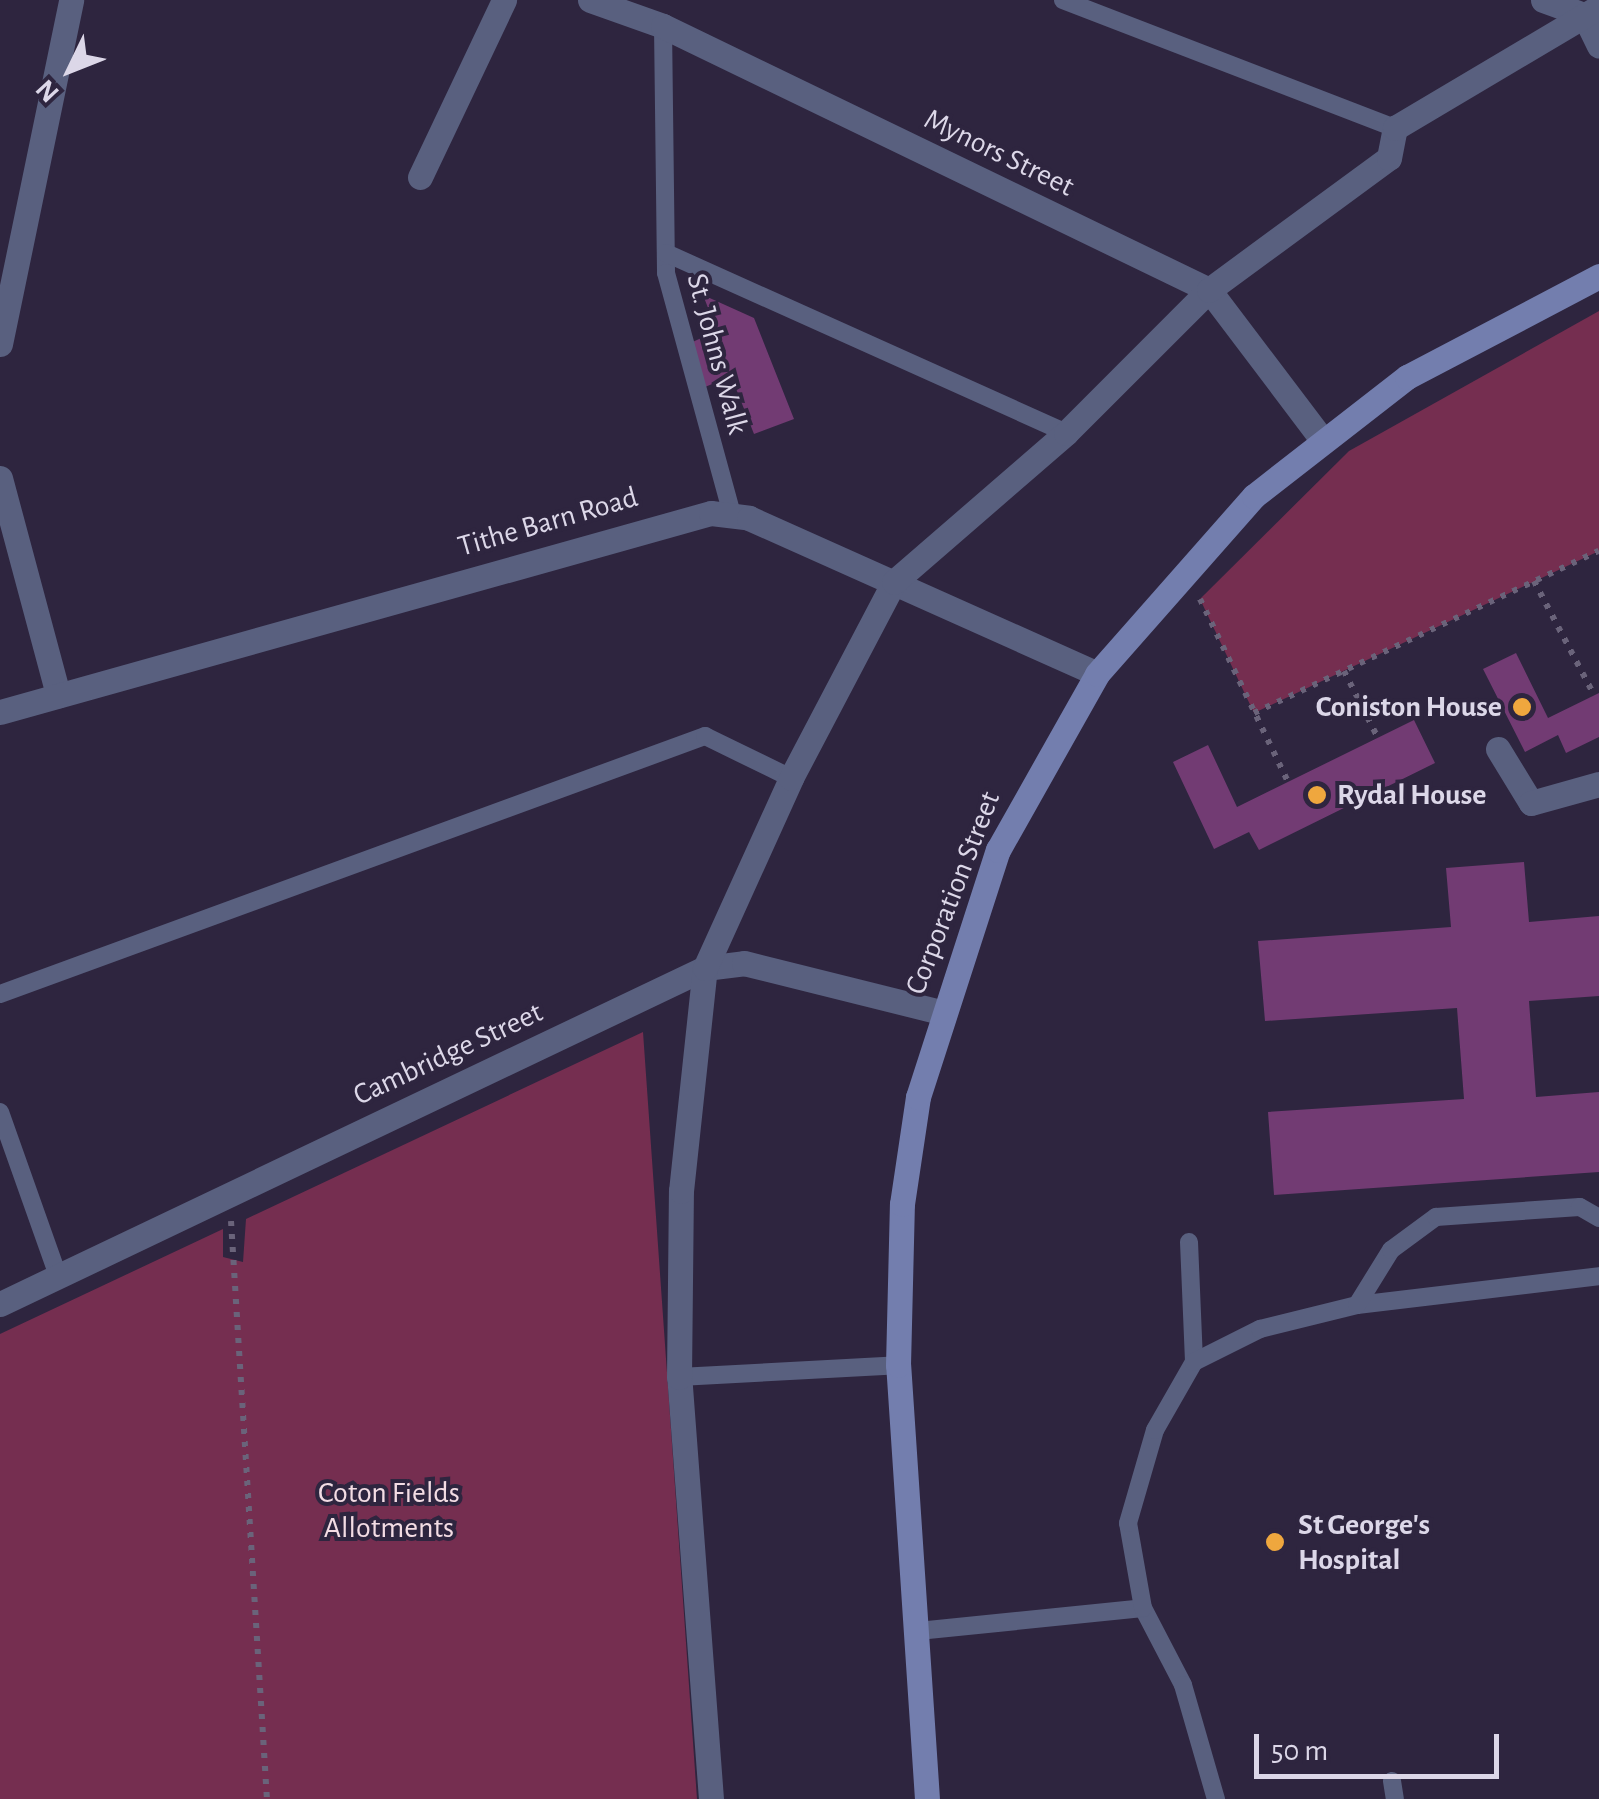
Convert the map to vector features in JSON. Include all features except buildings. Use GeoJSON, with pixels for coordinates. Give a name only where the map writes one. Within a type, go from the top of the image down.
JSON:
{"type":"FeatureCollection","features":[{"type":"Feature","properties":{"kind":"street"},"geometry":{"type":"LineString","coordinates":[[0,344],[71,0]]}},
{"type":"Feature","properties":{"kind":"street"},"geometry":{"type":"LineString","coordinates":[[420,177],[504,0]]}},
{"type":"Feature","properties":{"kind":"street","name":"Mynors Street"},"geometry":{"type":"LineString","coordinates":[[590,0],[663,26],[1209,290],[1321,438]]}},
{"type":"Feature","properties":{"kind":"street"},"geometry":{"type":"LineString","coordinates":[[1543,0],[1591,11]]}},
{"type":"Feature","properties":{"kind":"street"},"geometry":{"type":"LineString","coordinates":[[712,1799],[679,1377],[681,1191],[705,968],[791,778],[894,582],[1066,433],[1209,290],[1389,158],[1395,128],[1591,11]]}},
{"type":"Feature","properties":{"kind":"street"},"geometry":{"type":"LineString","coordinates":[[1591,11],[1599,46]]}},
{"type":"Feature","properties":{"kind":"street","name":"Corporation Street"},"geometry":{"type":"LineString","coordinates":[[927,1799],[898,1365],[902,1204],[942,1012],[998,850],[1098,674],[1176,579],[1321,438],[1406,377],[1599,276]]}},
{"type":"Feature","properties":{"kind":"street"},"geometry":{"type":"LineString","coordinates":[[0,478],[58,696]]}},
{"type":"Feature","properties":{"kind":"street","name":"Tithe Barn Road"},"geometry":{"type":"LineString","coordinates":[[0,712],[679,519],[732,514],[1098,674]]}},
{"type":"Feature","properties":{"kind":"street"},"geometry":{"type":"LineString","coordinates":[[1498,749],[1531,803],[1599,784]]}},
{"type":"Feature","properties":{"kind":"street","name":"Cambridge Street"},"geometry":{"type":"LineString","coordinates":[[0,1304],[705,968],[744,964],[942,1012]]}},
{"type":"Feature","properties":{"kind":"lane"},"geometry":{"type":"LineString","coordinates":[[1063,0],[1395,128]]}},
{"type":"Feature","properties":{"kind":"lane","name":"St. Johns Walk"},"geometry":{"type":"LineString","coordinates":[[663,26],[666,252],[732,514]]}},
{"type":"Feature","properties":{"kind":"lane"},"geometry":{"type":"LineString","coordinates":[[666,252],[1066,433]]}},
{"type":"Feature","properties":{"kind":"lane"},"geometry":{"type":"LineString","coordinates":[[0,994],[705,736],[791,778]]}},
{"type":"Feature","properties":{"kind":"lane"},"geometry":{"type":"LineString","coordinates":[[0,1112],[58,1276]]}},
{"type":"Feature","properties":{"kind":"lane"},"geometry":{"type":"LineString","coordinates":[[1357,1305],[1391,1250],[1436,1217],[1580,1206],[1599,1218]]}},
{"type":"Feature","properties":{"kind":"lane"},"geometry":{"type":"LineString","coordinates":[[1189,1242],[1194,1362],[1155,1430],[1128,1523],[1143,1608],[1183,1685],[1216,1799]]}},
{"type":"Feature","properties":{"kind":"lane"},"geometry":{"type":"LineString","coordinates":[[1194,1362],[1260,1329],[1357,1305],[1599,1276]]}},
{"type":"Feature","properties":{"kind":"lane"},"geometry":{"type":"LineString","coordinates":[[679,1377],[898,1365]]}},
{"type":"Feature","properties":{"kind":"lane"},"geometry":{"type":"LineString","coordinates":[[918,1632],[1143,1608]]}},
{"type":"Feature","properties":{"kind":"path"},"geometry":{"type":"LineString","coordinates":[[1254,713],[1599,551]]}},
{"type":"Feature","properties":{"kind":"path"},"geometry":{"type":"LineString","coordinates":[[1176,579],[1200,599],[1288,782]]}},
{"type":"Feature","properties":{"kind":"path"},"geometry":{"type":"LineString","coordinates":[[1534,581],[1594,695]]}},
{"type":"Feature","properties":{"kind":"path"},"geometry":{"type":"LineString","coordinates":[[1344,671],[1378,738]]}},
{"type":"Feature","properties":{"kind":"path"},"geometry":{"type":"LineString","coordinates":[[228,1194],[267,1799]]}},
{"type":"Feature","properties":{"kind":"green space"},"geometry":{"type":"Polygon","coordinates":[[[1599,311],[1599,551],[1254,713],[1200,599],[1349,451],[1599,311]]]}},
{"type":"Feature","properties":{"kind":"green space","name":"Coton Fields Allotments"},"geometry":{"type":"Polygon","coordinates":[[[643,1032],[697,1799],[0,1799],[0,1334],[223,1229],[223,1257],[243,1262],[246,1219],[643,1032]]]}},
{"type":"Feature","properties":{"kind":"place","name":"Coniston House"},"geometry":{"type":"Point","coordinates":[1522,707]}},
{"type":"Feature","properties":{"kind":"place","name":"Rydal House"},"geometry":{"type":"Point","coordinates":[1317,795]}},
{"type":"Feature","properties":{"kind":"place","name":"St George's Hospital"},"geometry":{"type":"Point","coordinates":[1275,1542]}}]}
